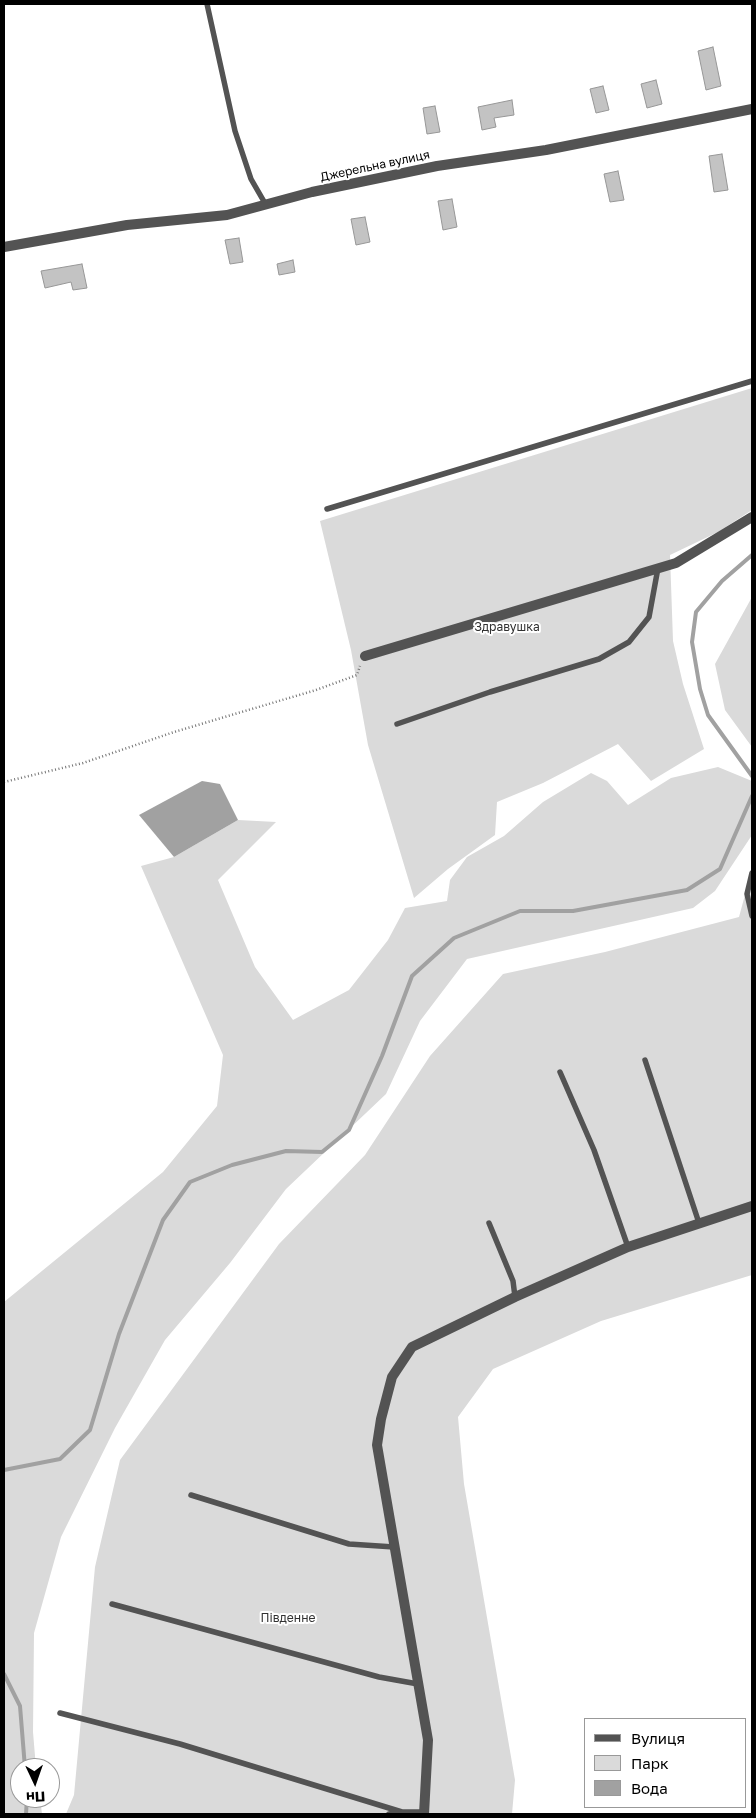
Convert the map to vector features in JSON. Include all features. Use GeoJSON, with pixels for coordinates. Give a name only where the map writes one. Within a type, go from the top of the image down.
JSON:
{"type":"FeatureCollection","features":[{"type":"Feature","properties":{"kind":"street","name":"Джерельна вулиця"},"geometry":{"type":"LineString","coordinates":[[4,247],[127,225],[227,215],[312,192],[437,166],[546,150],[752,109]]}},
{"type":"Feature","properties":{"kind":"street"},"geometry":{"type":"LineString","coordinates":[[365,656],[676,563],[752,517]]}},
{"type":"Feature","properties":{"kind":"street"},"geometry":{"type":"LineString","coordinates":[[424,1813],[428,1740],[377,1445],[380,1418],[392,1377],[412,1347],[516,1297],[628,1247],[752,1206]]}},
{"type":"Feature","properties":{"kind":"lane"},"geometry":{"type":"LineString","coordinates":[[207,4],[235,131],[250,179],[266,205]]}},
{"type":"Feature","properties":{"kind":"lane"},"geometry":{"type":"LineString","coordinates":[[327,510],[752,381]]}},
{"type":"Feature","properties":{"kind":"lane"},"geometry":{"type":"LineString","coordinates":[[397,724],[490,692],[599,658],[629,642],[649,617],[658,568]]}},
{"type":"Feature","properties":{"kind":"lane"},"geometry":{"type":"LineString","coordinates":[[752,873],[747,894],[752,916]]}},
{"type":"Feature","properties":{"kind":"lane"},"geometry":{"type":"LineString","coordinates":[[645,1060],[698,1223]]}},
{"type":"Feature","properties":{"kind":"lane"},"geometry":{"type":"LineString","coordinates":[[560,1072],[594,1150],[628,1247]]}},
{"type":"Feature","properties":{"kind":"lane"},"geometry":{"type":"LineString","coordinates":[[489,1223],[513,1281],[516,1297]]}},
{"type":"Feature","properties":{"kind":"lane"},"geometry":{"type":"LineString","coordinates":[[191,1495],[349,1544],[394,1547]]}},
{"type":"Feature","properties":{"kind":"lane"},"geometry":{"type":"LineString","coordinates":[[112,1604],[380,1678],[418,1684]]}},
{"type":"Feature","properties":{"kind":"lane"},"geometry":{"type":"LineString","coordinates":[[60,1712],[180,1744],[402,1812]]}},
{"type":"Feature","properties":{"kind":"lane"},"geometry":{"type":"LineString","coordinates":[[389,1814],[402,1812],[424,1813]]}},
{"type":"Feature","properties":{"kind":"path"},"geometry":{"type":"LineString","coordinates":[[4,782],[83,763],[174,732],[316,690],[356,675],[365,656]]}},
{"type":"Feature","properties":{"kind":"green space","name":"Здравушка"},"geometry":{"type":"Polygon","coordinates":[[[752,388],[752,510],[718,532],[670,555],[673,641],[683,684],[704,749],[651,781],[618,744],[543,783],[497,802],[495,835],[448,869],[414,898],[368,745],[351,650],[320,521],[752,388]]]}},
{"type":"Feature","properties":{"kind":"green space"},"geometry":{"type":"Polygon","coordinates":[[[752,597],[752,747],[725,710],[715,664],[752,597]]]}},
{"type":"Feature","properties":{"kind":"green space"},"geometry":{"type":"Polygon","coordinates":[[[718,767],[752,781],[752,835],[715,891],[693,908],[467,959],[420,1021],[386,1094],[286,1189],[230,1263],[165,1340],[115,1428],[61,1537],[34,1633],[33,1732],[35,1758],[10,1758],[10,1808],[41,1808],[42,1814],[4,1814],[4,1302],[163,1172],[217,1106],[223,1055],[141,866],[174,857],[238,820],[276,822],[218,880],[255,967],[293,1020],[349,990],[388,940],[405,908],[447,901],[450,880],[467,857],[504,836],[543,802],[591,773],[607,781],[628,805],[671,778],[718,767]]]}},
{"type":"Feature","properties":{"kind":"green space","name":"Південне"},"geometry":{"type":"Polygon","coordinates":[[[752,869],[752,1275],[601,1321],[493,1369],[458,1417],[464,1484],[515,1780],[512,1814],[66,1814],[74,1795],[95,1567],[120,1460],[279,1244],[365,1155],[430,1056],[503,974],[605,952],[739,917],[752,869]]]}},
{"type":"Feature","properties":{"kind":"water"},"geometry":{"type":"Polygon","coordinates":[[[202,781],[220,784],[238,820],[174,857],[139,815],[202,781]]]}},
{"type":"Feature","properties":{"kind":"building"},"geometry":{"type":"Polygon","coordinates":[[[713,47],[721,86],[706,90],[698,51],[713,47]]]}},
{"type":"Feature","properties":{"kind":"building"},"geometry":{"type":"Polygon","coordinates":[[[656,80],[662,104],[647,108],[641,84],[656,80]]]}},
{"type":"Feature","properties":{"kind":"building"},"geometry":{"type":"Polygon","coordinates":[[[603,86],[609,110],[596,113],[590,89],[603,86]]]}},
{"type":"Feature","properties":{"kind":"building"},"geometry":{"type":"Polygon","coordinates":[[[512,100],[514,115],[494,118],[496,127],[482,130],[478,107],[512,100]]]}},
{"type":"Feature","properties":{"kind":"building"},"geometry":{"type":"Polygon","coordinates":[[[435,106],[440,132],[427,134],[423,108],[435,106]]]}},
{"type":"Feature","properties":{"kind":"building"},"geometry":{"type":"Polygon","coordinates":[[[722,154],[728,190],[714,192],[709,156],[722,154]]]}},
{"type":"Feature","properties":{"kind":"building"},"geometry":{"type":"Polygon","coordinates":[[[618,171],[624,200],[610,202],[604,174],[618,171]]]}},
{"type":"Feature","properties":{"kind":"building"},"geometry":{"type":"Polygon","coordinates":[[[452,199],[457,227],[443,230],[438,201],[452,199]]]}},
{"type":"Feature","properties":{"kind":"building"},"geometry":{"type":"Polygon","coordinates":[[[365,217],[370,242],[356,245],[351,219],[365,217]]]}},
{"type":"Feature","properties":{"kind":"building"},"geometry":{"type":"Polygon","coordinates":[[[239,238],[243,262],[230,264],[225,240],[239,238]]]}},
{"type":"Feature","properties":{"kind":"building"},"geometry":{"type":"Polygon","coordinates":[[[293,260],[295,272],[279,275],[277,264],[293,260]]]}},
{"type":"Feature","properties":{"kind":"building"},"geometry":{"type":"Polygon","coordinates":[[[82,264],[87,288],[73,290],[71,282],[45,288],[41,271],[82,264]]]}},
{"type":"Feature","properties":{"kind":"waterway"},"geometry":{"type":"LineString","coordinates":[[752,555],[722,581],[696,612],[692,642],[700,689],[708,715],[752,776]]}},
{"type":"Feature","properties":{"kind":"waterway"},"geometry":{"type":"LineString","coordinates":[[4,1470],[60,1459],[90,1430],[119,1334],[163,1220],[190,1182],[232,1165],[286,1151],[322,1152],[349,1130],[382,1056],[412,976],[454,938],[520,911],[573,911],[687,890],[720,869],[752,796]]}},
{"type":"Feature","properties":{"kind":"waterway"},"geometry":{"type":"LineString","coordinates":[[4,1674],[20,1706],[24,1758]]}},
{"type":"Feature","properties":{"kind":"waterway"},"geometry":{"type":"LineString","coordinates":[[26,1808],[26,1814]]}}]}
